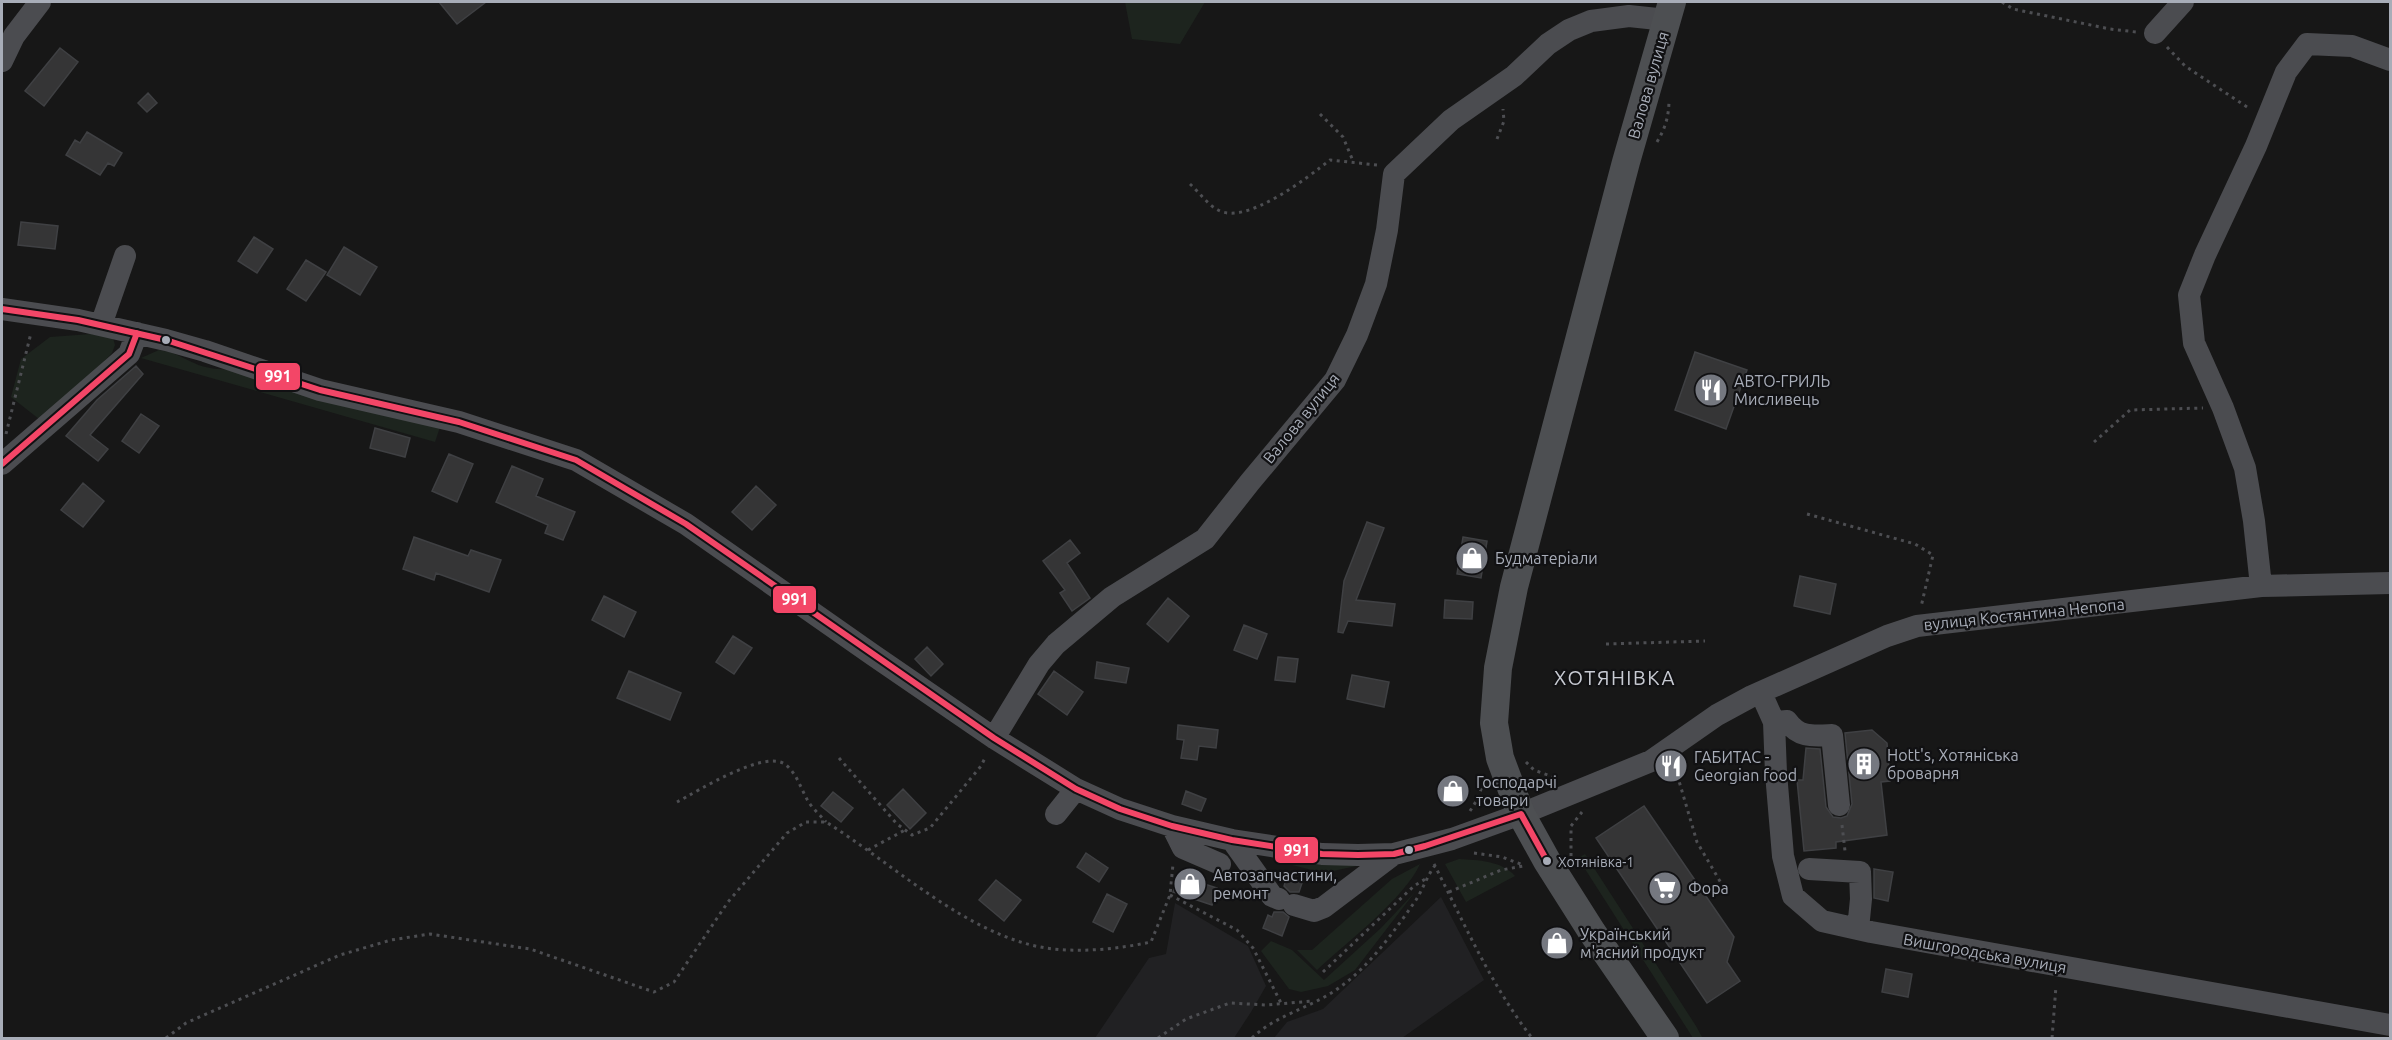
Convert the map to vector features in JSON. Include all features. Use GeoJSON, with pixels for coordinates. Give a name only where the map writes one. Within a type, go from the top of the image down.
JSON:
{"type":"FeatureCollection","features":[{"type":"Feature","properties":{"kind":"main road","name":"Валова вулиця"},"geometry":{"type":"LineString","coordinates":[[1665,1038],[1546,861],[1521,814],[1500,758],[1494,723],[1498,668],[1517,576],[1626,162],[1669,11]]}},
{"type":"Feature","properties":{"kind":"street"},"geometry":{"type":"LineString","coordinates":[[2,61],[14,36],[40,2]]}},
{"type":"Feature","properties":{"kind":"street"},"geometry":{"type":"LineString","coordinates":[[2155,33],[2183,2]]}},
{"type":"Feature","properties":{"kind":"street","name":"Валова вулиця"},"geometry":{"type":"LineString","coordinates":[[994,738],[1039,664],[1056,644],[1112,597],[1205,539],[1335,380],[1357,335],[1376,284],[1387,230],[1394,174],[1451,120],[1514,76],[1548,44],[1569,30],[1591,21],[1669,11]]}},
{"type":"Feature","properties":{"kind":"street"},"geometry":{"type":"LineString","coordinates":[[2261,586],[2245,468],[2223,408],[2194,343],[2189,295],[2286,72],[2307,44],[2352,46],[2391,60]]}},
{"type":"Feature","properties":{"kind":"street"},"geometry":{"type":"LineString","coordinates":[[101,325],[125,256]]}},
{"type":"Feature","properties":{"kind":"street"},"geometry":{"type":"LineString","coordinates":[[2,309],[78,320],[137,333],[205,351],[320,390],[459,422],[576,460],[686,524],[994,738],[1076,789],[1120,808],[1172,826],[1232,840],[1322,854],[1394,854]]}},
{"type":"Feature","properties":{"kind":"street"},"geometry":{"type":"LineString","coordinates":[[6,460],[129,354],[137,333]]}},
{"type":"Feature","properties":{"kind":"street","name":"вулиця Костянтина Непопа"},"geometry":{"type":"LineString","coordinates":[[1394,854],[1430,856],[1521,814],[1651,761],[1717,715],[1887,636],[1917,626],[2261,586],[2391,583]]}},
{"type":"Feature","properties":{"kind":"street","name":"Вишгородська вулиця"},"geometry":{"type":"LineString","coordinates":[[1761,693],[1774,722],[1776,773],[1784,855],[1793,896],[1822,921],[2058,966],[2391,1025]]}},
{"type":"Feature","properties":{"kind":"street"},"geometry":{"type":"LineString","coordinates":[[1774,722],[1787,721],[1794,731],[1802,735],[1832,735],[1839,806]]}},
{"type":"Feature","properties":{"kind":"street"},"geometry":{"type":"LineString","coordinates":[[1056,814],[1076,789]]}},
{"type":"Feature","properties":{"kind":"street"},"geometry":{"type":"LineString","coordinates":[[1172,826],[1184,848],[1220,864]]}},
{"type":"Feature","properties":{"kind":"street"},"geometry":{"type":"LineString","coordinates":[[1232,840],[1272,896],[1314,911],[1324,907],[1394,854]]}},
{"type":"Feature","properties":{"kind":"street"},"geometry":{"type":"LineString","coordinates":[[1809,869],[1860,872],[1862,899],[1858,929]]}},
{"type":"Feature","properties":{"kind":"path"},"geometry":{"type":"LineString","coordinates":[[2002,2],[2013,9],[2058,19],[2110,29],[2155,33],[2185,66],[2266,120]]}},
{"type":"Feature","properties":{"kind":"path"},"geometry":{"type":"LineString","coordinates":[[1497,138],[1504,121],[1500,86]]}},
{"type":"Feature","properties":{"kind":"path"},"geometry":{"type":"LineString","coordinates":[[1653,148],[1664,130],[1669,112],[1669,91]]}},
{"type":"Feature","properties":{"kind":"path"},"geometry":{"type":"LineString","coordinates":[[1320,114],[1342,137],[1353,161]]}},
{"type":"Feature","properties":{"kind":"path"},"geometry":{"type":"LineString","coordinates":[[1190,184],[1218,210],[1235,213],[1280,197],[1330,160],[1373,163],[1394,174]]}},
{"type":"Feature","properties":{"kind":"path"},"geometry":{"type":"LineString","coordinates":[[6,460],[5,431],[33,323]]}},
{"type":"Feature","properties":{"kind":"path"},"geometry":{"type":"LineString","coordinates":[[2094,442],[2130,410],[2223,408]]}},
{"type":"Feature","properties":{"kind":"path"},"geometry":{"type":"LineString","coordinates":[[1807,514],[1915,544],[1933,555],[1917,626]]}},
{"type":"Feature","properties":{"kind":"path"},"geometry":{"type":"LineString","coordinates":[[1606,644],[1705,641]]}},
{"type":"Feature","properties":{"kind":"path"},"geometry":{"type":"LineString","coordinates":[[839,758],[897,824],[912,835],[930,828],[981,766],[994,738]]}},
{"type":"Feature","properties":{"kind":"path"},"geometry":{"type":"LineString","coordinates":[[1521,756],[1534,770],[1544,775],[1563,779]]}},
{"type":"Feature","properties":{"kind":"path"},"geometry":{"type":"LineString","coordinates":[[677,802],[749,765],[773,760],[785,764],[796,778],[809,803],[826,822],[962,915],[1001,934],[1046,948],[1089,949],[1151,942],[1170,895],[1174,855],[1172,826]]}},
{"type":"Feature","properties":{"kind":"path"},"geometry":{"type":"LineString","coordinates":[[1651,761],[1679,781],[1697,842],[1728,895]]}},
{"type":"Feature","properties":{"kind":"path"},"geometry":{"type":"LineString","coordinates":[[1469,813],[1485,779]]}},
{"type":"Feature","properties":{"kind":"path"},"geometry":{"type":"LineString","coordinates":[[1839,806],[1848,871]]}},
{"type":"Feature","properties":{"kind":"path"},"geometry":{"type":"LineString","coordinates":[[166,1038],[186,1023],[340,955],[391,940],[430,934],[530,949],[654,992],[674,982],[728,902],[787,834],[806,822],[826,822]]}},
{"type":"Feature","properties":{"kind":"path"},"geometry":{"type":"LineString","coordinates":[[1572,826],[1572,858]]}},
{"type":"Feature","properties":{"kind":"path"},"geometry":{"type":"LineString","coordinates":[[868,850],[905,830]]}},
{"type":"Feature","properties":{"kind":"path"},"geometry":{"type":"LineString","coordinates":[[1465,855],[1487,854],[1508,859],[1526,866],[1530,871]]}},
{"type":"Feature","properties":{"kind":"path"},"geometry":{"type":"LineString","coordinates":[[1430,856],[1445,861]]}},
{"type":"Feature","properties":{"kind":"path"},"geometry":{"type":"LineString","coordinates":[[1252,1038],[1266,1025],[1339,988],[1359,970],[1391,934],[1417,898],[1428,878],[1430,856]]}},
{"type":"Feature","properties":{"kind":"path"},"geometry":{"type":"LineString","coordinates":[[1430,856],[1474,946],[1519,1022],[1532,1038]]}},
{"type":"Feature","properties":{"kind":"path"},"geometry":{"type":"LineString","coordinates":[[1448,892],[1501,870],[1526,866]]}},
{"type":"Feature","properties":{"kind":"path"},"geometry":{"type":"LineString","coordinates":[[1323,972],[1414,886],[1428,878]]}},
{"type":"Feature","properties":{"kind":"path"},"geometry":{"type":"LineString","coordinates":[[1170,895],[1237,930],[1253,948],[1281,1004]]}},
{"type":"Feature","properties":{"kind":"path"},"geometry":{"type":"LineString","coordinates":[[2052,1038],[2058,966]]}},
{"type":"Feature","properties":{"kind":"path"},"geometry":{"type":"LineString","coordinates":[[1158,1038],[1186,1019],[1230,1004],[1281,1004],[1315,1000]]}},
{"type":"Feature","properties":{"kind":"shaded area"},"geometry":{"type":"Polygon","coordinates":[[[1125,2],[1205,2],[1180,44],[1132,39],[1125,2]]]}},
{"type":"Feature","properties":{"kind":"shaded area"},"geometry":{"type":"Polygon","coordinates":[[[91,334],[113,338],[115,345],[112,353],[62,407],[39,419],[11,397],[21,359],[50,337],[91,334]]]}},
{"type":"Feature","properties":{"kind":"shaded area"},"geometry":{"type":"Polygon","coordinates":[[[159,350],[173,353],[203,366],[232,370],[441,424],[435,442],[141,358],[159,350]]]}},
{"type":"Feature","properties":{"kind":"shaded area"},"geometry":{"type":"Polygon","coordinates":[[[1265,853],[1370,863],[1324,873],[1280,862],[1265,853]]]}},
{"type":"Feature","properties":{"kind":"shaded area"},"geometry":{"type":"Polygon","coordinates":[[[1585,854],[1696,1026],[1701,1038],[1693,1038],[1578,858],[1585,854]]]}},
{"type":"Feature","properties":{"kind":"shaded area"},"geometry":{"type":"Polygon","coordinates":[[[1459,859],[1497,864],[1515,876],[1466,902],[1445,864],[1459,859]]]}},
{"type":"Feature","properties":{"kind":"shaded area"},"geometry":{"type":"Polygon","coordinates":[[[1420,864],[1402,891],[1317,970],[1297,950],[1312,950],[1392,879],[1420,864]]]}},
{"type":"Feature","properties":{"kind":"shaded area"},"geometry":{"type":"Polygon","coordinates":[[[1415,892],[1355,970],[1328,986],[1301,992],[1289,989],[1261,951],[1271,941],[1292,950],[1324,980],[1381,928],[1415,892]]]}},
{"type":"Feature","properties":{"kind":"shaded area"},"geometry":{"type":"Polygon","coordinates":[[[1441,897],[1484,980],[1402,1038],[1274,1038],[1287,1022],[1323,1009],[1441,897]]]}},
{"type":"Feature","properties":{"kind":"shaded area"},"geometry":{"type":"Polygon","coordinates":[[[1175,903],[1248,946],[1266,986],[1251,1012],[1234,1038],[1095,1038],[1149,958],[1166,954],[1175,903]]]}},
{"type":"Feature","properties":{"kind":"building"},"geometry":{"type":"Polygon","coordinates":[[[439,2],[486,2],[457,24],[439,2]]]}},
{"type":"Feature","properties":{"kind":"building"},"geometry":{"type":"Polygon","coordinates":[[[60,48],[78,62],[44,106],[25,91],[60,48]]]}},
{"type":"Feature","properties":{"kind":"building"},"geometry":{"type":"Polygon","coordinates":[[[148,93],[157,103],[147,112],[138,103],[148,93]]]}},
{"type":"Feature","properties":{"kind":"building"},"geometry":{"type":"Polygon","coordinates":[[[87,132],[122,153],[114,166],[108,163],[100,175],[66,155],[75,140],[80,143],[87,132]]]}},
{"type":"Feature","properties":{"kind":"building"},"geometry":{"type":"Polygon","coordinates":[[[21,222],[58,226],[55,249],[18,245],[21,222]]]}},
{"type":"Feature","properties":{"kind":"building"},"geometry":{"type":"Polygon","coordinates":[[[254,237],[273,249],[257,273],[238,261],[254,237]]]}},
{"type":"Feature","properties":{"kind":"building"},"geometry":{"type":"Polygon","coordinates":[[[344,247],[377,267],[360,295],[327,275],[344,247]]]}},
{"type":"Feature","properties":{"kind":"building"},"geometry":{"type":"Polygon","coordinates":[[[306,260],[326,272],[306,301],[287,289],[306,260]]]}},
{"type":"Feature","properties":{"kind":"building","name":"АВТО-ГРИЛЬ Мисливець"},"geometry":{"type":"Polygon","coordinates":[[[1695,352],[1747,370],[1726,429],[1675,410],[1695,352]]]}},
{"type":"Feature","properties":{"kind":"building"},"geometry":{"type":"Polygon","coordinates":[[[136,366],[143,374],[90,435],[108,449],[98,461],[66,436],[97,400],[136,366]]]}},
{"type":"Feature","properties":{"kind":"building"},"geometry":{"type":"Polygon","coordinates":[[[141,414],[159,426],[139,453],[122,441],[141,414]]]}},
{"type":"Feature","properties":{"kind":"building"},"geometry":{"type":"Polygon","coordinates":[[[375,428],[410,438],[405,457],[370,448],[375,428]]]}},
{"type":"Feature","properties":{"kind":"building"},"geometry":{"type":"Polygon","coordinates":[[[449,454],[473,464],[457,502],[432,491],[449,454]]]}},
{"type":"Feature","properties":{"kind":"building"},"geometry":{"type":"Polygon","coordinates":[[[512,466],[543,479],[536,496],[575,512],[563,540],[545,533],[548,525],[496,502],[512,466]]]}},
{"type":"Feature","properties":{"kind":"building"},"geometry":{"type":"Polygon","coordinates":[[[83,483],[104,501],[83,527],[61,510],[83,483]]]}},
{"type":"Feature","properties":{"kind":"building"},"geometry":{"type":"Polygon","coordinates":[[[756,486],[776,505],[752,530],[732,512],[756,486]]]}},
{"type":"Feature","properties":{"kind":"building"},"geometry":{"type":"Polygon","coordinates":[[[1367,522],[1384,528],[1356,600],[1395,604],[1392,626],[1348,621],[1343,633],[1338,632],[1344,581],[1367,522]]]}},
{"type":"Feature","properties":{"kind":"building"},"geometry":{"type":"Polygon","coordinates":[[[414,537],[468,556],[471,550],[501,560],[489,592],[436,573],[434,580],[403,569],[414,537]]]}},
{"type":"Feature","properties":{"kind":"building","name":"Будматеріали"},"geometry":{"type":"Polygon","coordinates":[[[1463,537],[1487,541],[1481,578],[1457,574],[1463,537]]]}},
{"type":"Feature","properties":{"kind":"building"},"geometry":{"type":"Polygon","coordinates":[[[1070,540],[1080,553],[1067,563],[1090,598],[1072,611],[1060,593],[1065,590],[1043,561],[1070,540]]]}},
{"type":"Feature","properties":{"kind":"building"},"geometry":{"type":"Polygon","coordinates":[[[1800,576],[1836,584],[1830,614],[1794,606],[1800,576]]]}},
{"type":"Feature","properties":{"kind":"building"},"geometry":{"type":"Polygon","coordinates":[[[604,596],[636,612],[624,637],[592,620],[604,596]]]}},
{"type":"Feature","properties":{"kind":"building"},"geometry":{"type":"Polygon","coordinates":[[[1168,598],[1189,616],[1168,642],[1147,624],[1168,598]]]}},
{"type":"Feature","properties":{"kind":"building"},"geometry":{"type":"Polygon","coordinates":[[[1445,600],[1473,602],[1472,619],[1444,618],[1445,600]]]}},
{"type":"Feature","properties":{"kind":"building"},"geometry":{"type":"Polygon","coordinates":[[[1244,625],[1267,634],[1257,659],[1234,650],[1244,625]]]}},
{"type":"Feature","properties":{"kind":"building"},"geometry":{"type":"Polygon","coordinates":[[[733,636],[752,648],[734,674],[716,662],[733,636]]]}},
{"type":"Feature","properties":{"kind":"building"},"geometry":{"type":"Polygon","coordinates":[[[927,647],[943,664],[931,676],[915,659],[927,647]]]}},
{"type":"Feature","properties":{"kind":"building"},"geometry":{"type":"Polygon","coordinates":[[[1278,657],[1298,659],[1295,682],[1275,680],[1278,657]]]}},
{"type":"Feature","properties":{"kind":"building"},"geometry":{"type":"Polygon","coordinates":[[[1097,662],[1129,668],[1126,683],[1095,678],[1097,662]]]}},
{"type":"Feature","properties":{"kind":"building"},"geometry":{"type":"Polygon","coordinates":[[[629,671],[681,693],[670,720],[617,698],[629,671]]]}},
{"type":"Feature","properties":{"kind":"building"},"geometry":{"type":"Polygon","coordinates":[[[1054,671],[1083,692],[1067,715],[1038,694],[1054,671]]]}},
{"type":"Feature","properties":{"kind":"building"},"geometry":{"type":"Polygon","coordinates":[[[1352,675],[1389,682],[1384,707],[1347,699],[1352,675]]]}},
{"type":"Feature","properties":{"kind":"building"},"geometry":{"type":"Polygon","coordinates":[[[1178,725],[1218,730],[1216,748],[1199,746],[1197,760],[1181,758],[1184,740],[1177,739],[1178,725]]]}},
{"type":"Feature","properties":{"kind":"building"},"geometry":{"type":"Polygon","coordinates":[[[1872,730],[1887,743],[1890,781],[1881,782],[1887,835],[1836,842],[1836,848],[1804,851],[1797,780],[1803,780],[1806,748],[1820,749],[1826,807],[1833,817],[1841,818],[1847,816],[1852,804],[1845,733],[1872,730]]]}},
{"type":"Feature","properties":{"kind":"building","name":"Господарчі товари"},"geometry":{"type":"Polygon","coordinates":[[[1450,779],[1463,786],[1454,805],[1441,799],[1450,779]]]}},
{"type":"Feature","properties":{"kind":"building"},"geometry":{"type":"Polygon","coordinates":[[[903,789],[926,813],[910,829],[887,805],[903,789]]]}},
{"type":"Feature","properties":{"kind":"building"},"geometry":{"type":"Polygon","coordinates":[[[1186,791],[1206,799],[1201,811],[1182,804],[1186,791]]]}},
{"type":"Feature","properties":{"kind":"building"},"geometry":{"type":"Polygon","coordinates":[[[833,792],[853,808],[841,822],[821,806],[833,792]]]}},
{"type":"Feature","properties":{"kind":"building","name":"Фора"},"geometry":{"type":"Polygon","coordinates":[[[1644,806],[1734,937],[1727,962],[1740,981],[1707,1003],[1596,838],[1644,806]]]}},
{"type":"Feature","properties":{"kind":"building"},"geometry":{"type":"Polygon","coordinates":[[[1086,853],[1108,868],[1099,882],[1077,867],[1086,853]]]}},
{"type":"Feature","properties":{"kind":"building"},"geometry":{"type":"Polygon","coordinates":[[[1874,869],[1893,872],[1888,901],[1874,898],[1874,869]]]}},
{"type":"Feature","properties":{"kind":"building","name":"Автозапчастини, ремонт"},"geometry":{"type":"Polygon","coordinates":[[[1179,876],[1217,888],[1212,905],[1173,892],[1179,876]]]}},
{"type":"Feature","properties":{"kind":"building"},"geometry":{"type":"Polygon","coordinates":[[[1287,877],[1302,883],[1299,892],[1290,892],[1284,886],[1287,877]]]}},
{"type":"Feature","properties":{"kind":"building"},"geometry":{"type":"Polygon","coordinates":[[[996,880],[1021,900],[1004,921],[979,900],[996,880]]]}},
{"type":"Feature","properties":{"kind":"building"},"geometry":{"type":"Polygon","coordinates":[[[1107,894],[1127,904],[1113,932],[1093,922],[1107,894]]]}},
{"type":"Feature","properties":{"kind":"building"},"geometry":{"type":"Polygon","coordinates":[[[1274,912],[1283,912],[1289,917],[1282,936],[1263,928],[1268,915],[1272,917],[1274,912]]]}},
{"type":"Feature","properties":{"kind":"building"},"geometry":{"type":"Polygon","coordinates":[[[1886,969],[1912,974],[1908,997],[1882,992],[1886,969]]]}},
{"type":"Feature","properties":{"kind":"transit line","name":"991"},"geometry":{"type":"LineString","coordinates":[[2,309],[78,320],[166,340],[320,390],[459,422],[576,460],[686,524],[994,738],[1076,789],[1120,809],[1172,826],[1232,840],[1322,854],[1358,855],[1394,854],[1521,814],[1547,861]]}},
{"type":"Feature","properties":{"kind":"transit line","name":"991"},"geometry":{"type":"LineString","coordinates":[[2,464],[129,354],[137,333]]}},
{"type":"Feature","properties":{"kind":"place","name":"АВТО-ГРИЛЬ Мисливець"},"geometry":{"type":"Point","coordinates":[1711,390]}},
{"type":"Feature","properties":{"kind":"place","name":"Будматеріали"},"geometry":{"type":"Point","coordinates":[1472,558]}},
{"type":"Feature","properties":{"kind":"place","name":"Hott's, Хотяніська броварня"},"geometry":{"type":"Point","coordinates":[1864,764]}},
{"type":"Feature","properties":{"kind":"place","name":"ГАБИТАС - Georgian food"},"geometry":{"type":"Point","coordinates":[1671,766]}},
{"type":"Feature","properties":{"kind":"place","name":"Господарчі товари"},"geometry":{"type":"Point","coordinates":[1453,791]}},
{"type":"Feature","properties":{"kind":"place","name":"Хотянівка-1"},"geometry":{"type":"Point","coordinates":[1547,861]}},
{"type":"Feature","properties":{"kind":"place","name":"Автозапчастини, ремонт"},"geometry":{"type":"Point","coordinates":[1190,884]}},
{"type":"Feature","properties":{"kind":"place","name":"Фора"},"geometry":{"type":"Point","coordinates":[1665,888]}},
{"type":"Feature","properties":{"kind":"place","name":"Український м'ясний продукт"},"geometry":{"type":"Point","coordinates":[1557,943]}},
{"type":"Feature","properties":{"kind":"district","name":"ХОТЯНІВКА"},"geometry":{"type":"Point","coordinates":[1615,678]}}]}
